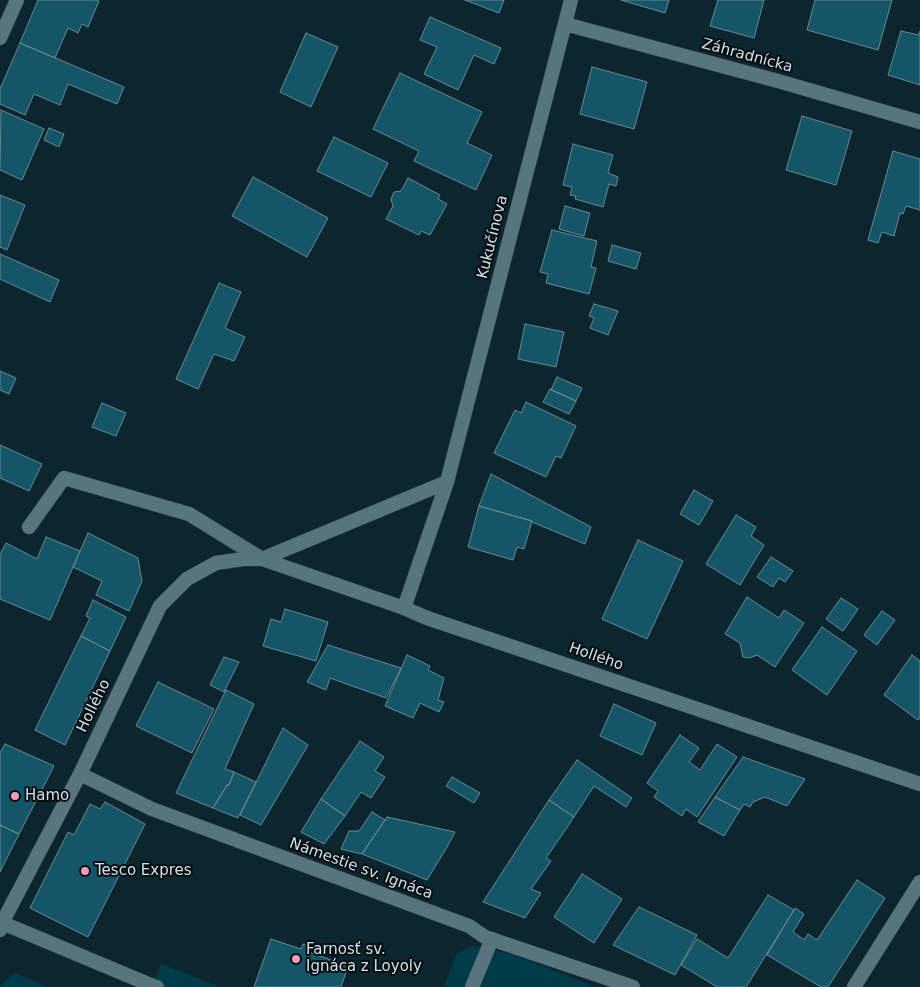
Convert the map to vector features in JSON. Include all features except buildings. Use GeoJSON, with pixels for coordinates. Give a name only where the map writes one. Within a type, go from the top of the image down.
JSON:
{"type":"FeatureCollection","features":[{"type":"Feature","properties":{"kind":"street"},"geometry":{"type":"LineString","coordinates":[[0,38],[17,0]]}},
{"type":"Feature","properties":{"kind":"street","name":"Kukučínova"},"geometry":{"type":"LineString","coordinates":[[404,608],[447,482],[571,0]]}},
{"type":"Feature","properties":{"kind":"street","name":"Záhradnícka"},"geometry":{"type":"LineString","coordinates":[[565,24],[778,81],[920,122]]}},
{"type":"Feature","properties":{"kind":"street"},"geometry":{"type":"LineString","coordinates":[[29,527],[64,478],[188,514],[262,559]]}},
{"type":"Feature","properties":{"kind":"street","name":"Hollého"},"geometry":{"type":"LineString","coordinates":[[262,559],[447,482]]}},
{"type":"Feature","properties":{"kind":"street","name":"Hollého"},"geometry":{"type":"LineString","coordinates":[[1,925],[80,774],[160,606],[187,579],[216,563],[243,559],[262,559],[404,608],[427,618],[920,784]]}},
{"type":"Feature","properties":{"kind":"street","name":"Námestie sv. Ignáca"},"geometry":{"type":"LineString","coordinates":[[80,774],[152,809],[469,926],[485,936],[632,987]]}},
{"type":"Feature","properties":{"kind":"street"},"geometry":{"type":"LineString","coordinates":[[854,987],[920,882]]}},
{"type":"Feature","properties":{"kind":"street"},"geometry":{"type":"LineString","coordinates":[[1,925],[154,986]]}},
{"type":"Feature","properties":{"kind":"street"},"geometry":{"type":"LineString","coordinates":[[472,987],[492,938]]}},
{"type":"Feature","properties":{"kind":"shaded area"},"geometry":{"type":"Polygon","coordinates":[[[474,946],[515,955],[596,987],[444,987],[457,953],[474,946]]]}},
{"type":"Feature","properties":{"kind":"shaded area"},"geometry":{"type":"Polygon","coordinates":[[[161,964],[221,987],[152,987],[161,964]]]}},
{"type":"Feature","properties":{"kind":"shaded area"},"geometry":{"type":"Polygon","coordinates":[[[15,972],[47,987],[0,987],[15,972]]]}},
{"type":"Feature","properties":{"kind":"place","name":"Hamo"},"geometry":{"type":"Point","coordinates":[15,796]}},
{"type":"Feature","properties":{"kind":"place","name":"Tesco Expres"},"geometry":{"type":"Point","coordinates":[85,871]}},
{"type":"Feature","properties":{"kind":"place","name":"Farnosť sv. Ignáca z Loyoly"},"geometry":{"type":"Point","coordinates":[296,959]}}]}
